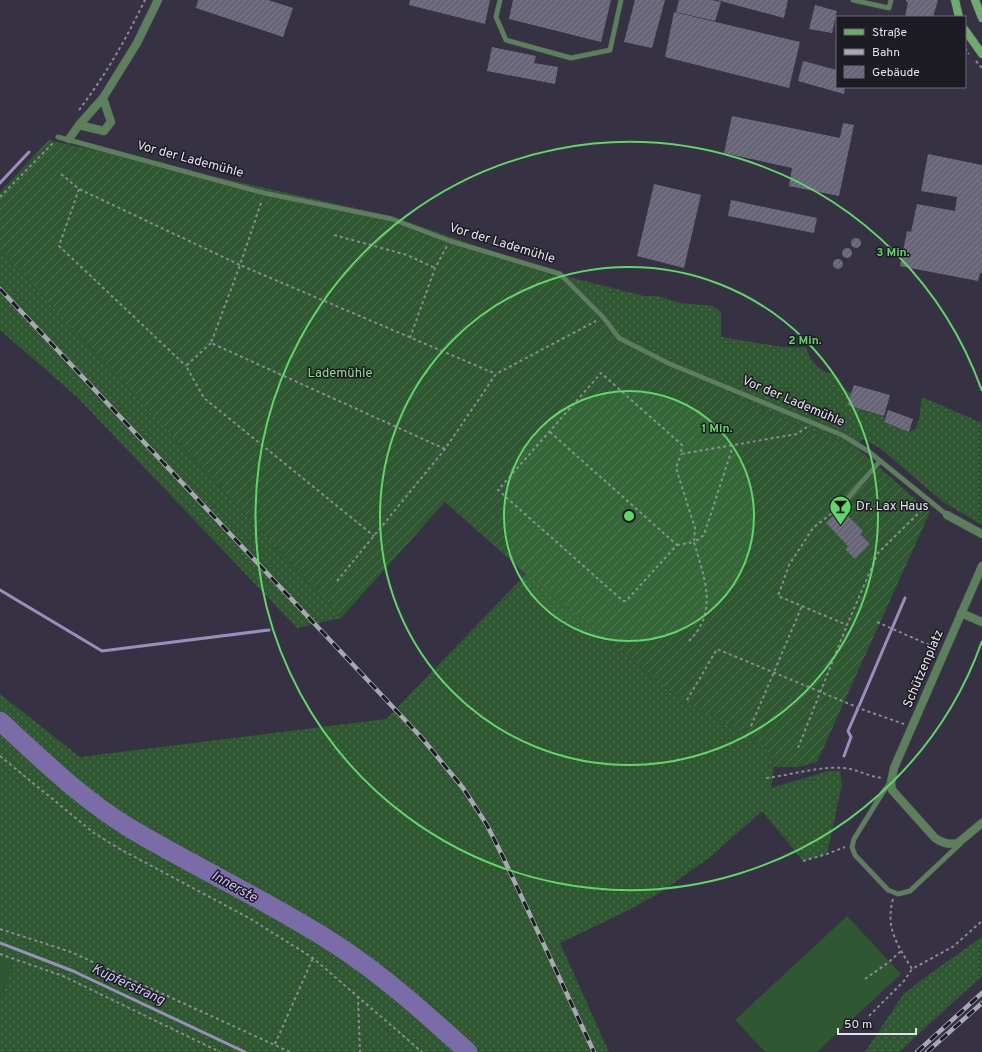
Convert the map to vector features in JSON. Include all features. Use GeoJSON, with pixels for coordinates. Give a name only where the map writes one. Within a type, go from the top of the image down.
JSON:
{"type":"FeatureCollection","features":[{"type":"Feature","properties":{"kind":"main road"},"geometry":{"type":"LineString","coordinates":[[955,0],[959,16]]}},
{"type":"Feature","properties":{"kind":"main road"},"geometry":{"type":"LineString","coordinates":[[975,0],[982,18]]}},
{"type":"Feature","properties":{"kind":"main road"},"geometry":{"type":"LineString","coordinates":[[966,31],[981,50]]}},
{"type":"Feature","properties":{"kind":"street"},"geometry":{"type":"LineString","coordinates":[[69,139],[103,98],[137,43],[158,0]]}},
{"type":"Feature","properties":{"kind":"street"},"geometry":{"type":"LineString","coordinates":[[80,125],[104,131],[111,122],[103,98]]}},
{"type":"Feature","properties":{"kind":"street","name":"Vor der Lademühle"},"geometry":{"type":"LineString","coordinates":[[947,515],[982,534]]}},
{"type":"Feature","properties":{"kind":"street","name":"Schützenplatz"},"geometry":{"type":"LineString","coordinates":[[891,780],[913,725],[982,566]]}},
{"type":"Feature","properties":{"kind":"street"},"geometry":{"type":"LineString","coordinates":[[962,613],[982,622]]}},
{"type":"Feature","properties":{"kind":"street"},"geometry":{"type":"LineString","coordinates":[[891,780],[895,793],[939,841],[953,845],[964,840],[982,823]]}},
{"type":"Feature","properties":{"kind":"lane"},"geometry":{"type":"LineString","coordinates":[[500,0],[496,17],[506,40],[570,58],[610,50],[621,0]]}},
{"type":"Feature","properties":{"kind":"lane"},"geometry":{"type":"LineString","coordinates":[[853,0],[889,8],[891,0]]}},
{"type":"Feature","properties":{"kind":"lane","name":"Vor der Lademühle"},"geometry":{"type":"LineString","coordinates":[[58,137],[264,193],[392,219],[450,241],[560,274],[603,317],[619,338],[670,364],[842,435],[880,460],[947,515]]}},
{"type":"Feature","properties":{"kind":"lane"},"geometry":{"type":"LineString","coordinates":[[841,506],[880,460]]}},
{"type":"Feature","properties":{"kind":"lane"},"geometry":{"type":"LineString","coordinates":[[891,780],[854,839],[852,847],[855,855],[888,890],[894,894],[902,894],[910,891],[964,840]]}},
{"type":"Feature","properties":{"kind":"path"},"geometry":{"type":"LineString","coordinates":[[76,114],[93,91],[125,40],[145,0]]}},
{"type":"Feature","properties":{"kind":"path"},"geometry":{"type":"LineString","coordinates":[[0,197],[58,137]]}},
{"type":"Feature","properties":{"kind":"path"},"geometry":{"type":"LineString","coordinates":[[61,174],[79,189],[240,265],[496,374]]}},
{"type":"Feature","properties":{"kind":"path"},"geometry":{"type":"LineString","coordinates":[[79,189],[59,246],[186,366],[204,398],[374,536]]}},
{"type":"Feature","properties":{"kind":"path"},"geometry":{"type":"LineString","coordinates":[[186,366],[211,343],[240,265],[264,193]]}},
{"type":"Feature","properties":{"kind":"path"},"geometry":{"type":"LineString","coordinates":[[334,235],[407,255],[435,268]]}},
{"type":"Feature","properties":{"kind":"path"},"geometry":{"type":"LineString","coordinates":[[410,338],[435,268],[450,241]]}},
{"type":"Feature","properties":{"kind":"path"},"geometry":{"type":"LineString","coordinates":[[337,581],[445,449],[496,374],[603,317]]}},
{"type":"Feature","properties":{"kind":"path"},"geometry":{"type":"LineString","coordinates":[[211,343],[445,449]]}},
{"type":"Feature","properties":{"kind":"path"},"geometry":{"type":"LineString","coordinates":[[689,641],[698,632],[707,611],[707,591],[694,542],[695,528],[676,468],[681,454],[682,445],[601,373],[498,490],[617,596],[623,601],[626,601],[677,545],[694,542],[704,535],[733,446]]}},
{"type":"Feature","properties":{"kind":"path"},"geometry":{"type":"LineString","coordinates":[[681,454],[797,434],[813,423]]}},
{"type":"Feature","properties":{"kind":"path"},"geometry":{"type":"LineString","coordinates":[[550,432],[677,545]]}},
{"type":"Feature","properties":{"kind":"path"},"geometry":{"type":"LineString","coordinates":[[798,748],[847,625],[878,553],[930,502]]}},
{"type":"Feature","properties":{"kind":"path"},"geometry":{"type":"LineString","coordinates":[[841,506],[813,528],[790,565],[778,596],[847,625]]}},
{"type":"Feature","properties":{"kind":"path"},"geometry":{"type":"LineString","coordinates":[[751,726],[802,606]]}},
{"type":"Feature","properties":{"kind":"path"},"geometry":{"type":"LineString","coordinates":[[877,622],[945,652]]}},
{"type":"Feature","properties":{"kind":"path"},"geometry":{"type":"LineString","coordinates":[[687,700],[717,649],[896,722],[913,725]]}},
{"type":"Feature","properties":{"kind":"path"},"geometry":{"type":"LineString","coordinates":[[0,756],[94,833],[118,848],[249,918],[313,958],[422,1052]]}},
{"type":"Feature","properties":{"kind":"path"},"geometry":{"type":"LineString","coordinates":[[766,778],[828,767],[846,768],[891,780]]}},
{"type":"Feature","properties":{"kind":"path"},"geometry":{"type":"LineString","coordinates":[[803,861],[841,849],[854,839]]}},
{"type":"Feature","properties":{"kind":"path"},"geometry":{"type":"LineString","coordinates":[[894,894],[889,918],[891,928],[901,951],[912,969]]}},
{"type":"Feature","properties":{"kind":"path"},"geometry":{"type":"LineString","coordinates":[[869,1016],[904,981],[912,969],[954,946],[982,921]]}},
{"type":"Feature","properties":{"kind":"path"},"geometry":{"type":"LineString","coordinates":[[0,929],[71,952],[290,1052]]}},
{"type":"Feature","properties":{"kind":"path"},"geometry":{"type":"LineString","coordinates":[[865,978],[901,951]]}},
{"type":"Feature","properties":{"kind":"path"},"geometry":{"type":"LineString","coordinates":[[0,954],[62,976],[220,1052]]}},
{"type":"Feature","properties":{"kind":"path"},"geometry":{"type":"LineString","coordinates":[[275,1044],[313,958]]}},
{"type":"Feature","properties":{"kind":"path"},"geometry":{"type":"LineString","coordinates":[[358,996],[360,1052]]}},
{"type":"Feature","properties":{"kind":"green space","name":"Lademühle"},"geometry":{"type":"Polygon","coordinates":[[[49,140],[391,216],[557,274],[601,319],[614,337],[749,403],[832,440],[855,446],[930,512],[817,762],[799,767],[774,767],[771,756],[762,743],[682,701],[526,574],[445,502],[341,618],[0,250],[0,192],[49,140]]]}},
{"type":"Feature","properties":{"kind":"green space"},"geometry":{"type":"Polygon","coordinates":[[[0,250],[341,618],[297,628],[77,397],[0,330],[0,250]]]}},
{"type":"Feature","properties":{"kind":"green space"},"geometry":{"type":"Polygon","coordinates":[[[557,274],[644,296],[658,296],[680,303],[713,306],[721,312],[721,337],[783,347],[806,347],[810,358],[816,366],[835,375],[841,388],[851,393],[847,405],[884,416],[884,422],[909,432],[915,429],[919,419],[922,397],[982,423],[982,525],[943,502],[881,449],[863,439],[855,446],[832,440],[749,403],[613,337],[601,319],[557,274]]]}},
{"type":"Feature","properties":{"kind":"green space"},"geometry":{"type":"Polygon","coordinates":[[[526,574],[682,701],[762,743],[771,756],[774,767],[771,788],[828,771],[840,771],[842,785],[827,854],[803,861],[762,811],[709,858],[661,892],[629,910],[560,943],[609,1052],[0,1052],[0,1000],[13,962],[0,958],[0,694],[80,757],[386,719],[526,574]]]}},
{"type":"Feature","properties":{"kind":"green space"},"geometry":{"type":"Polygon","coordinates":[[[847,916],[901,974],[817,1052],[765,1052],[735,1020],[847,916]]]}},
{"type":"Feature","properties":{"kind":"green space"},"geometry":{"type":"Polygon","coordinates":[[[982,937],[982,976],[899,1052],[865,1052],[903,995],[924,978],[982,937]]]}},
{"type":"Feature","properties":{"kind":"green space"},"geometry":{"type":"Polygon","coordinates":[[[0,958],[13,962],[0,1000],[0,958]]]}},
{"type":"Feature","properties":{"kind":"building"},"geometry":{"type":"Polygon","coordinates":[[[198,0],[268,0],[293,8],[283,37],[196,8],[198,0]]]}},
{"type":"Feature","properties":{"kind":"building"},"geometry":{"type":"Polygon","coordinates":[[[410,0],[490,0],[485,24],[409,5],[410,0]]]}},
{"type":"Feature","properties":{"kind":"building"},"geometry":{"type":"Polygon","coordinates":[[[513,0],[611,0],[601,42],[509,19],[513,0]]]}},
{"type":"Feature","properties":{"kind":"building"},"geometry":{"type":"Polygon","coordinates":[[[635,0],[665,0],[652,48],[624,42],[635,0]]]}},
{"type":"Feature","properties":{"kind":"building"},"geometry":{"type":"Polygon","coordinates":[[[679,0],[712,0],[721,2],[715,21],[676,12],[679,0]]]}},
{"type":"Feature","properties":{"kind":"building"},"geometry":{"type":"Polygon","coordinates":[[[717,0],[788,0],[784,18],[717,0]]]}},
{"type":"Feature","properties":{"kind":"building"},"geometry":{"type":"Polygon","coordinates":[[[906,0],[938,0],[933,16],[905,16],[908,2],[906,2],[906,0]]]}},
{"type":"Feature","properties":{"kind":"building"},"geometry":{"type":"Polygon","coordinates":[[[815,5],[837,11],[832,33],[809,29],[815,5]]]}},
{"type":"Feature","properties":{"kind":"building"},"geometry":{"type":"Polygon","coordinates":[[[674,12],[800,42],[789,88],[665,57],[674,12]]]}},
{"type":"Feature","properties":{"kind":"building"},"geometry":{"type":"Polygon","coordinates":[[[492,47],[536,56],[534,63],[558,67],[555,84],[487,71],[492,47]]]}},
{"type":"Feature","properties":{"kind":"building"},"geometry":{"type":"Polygon","coordinates":[[[803,61],[836,70],[836,88],[845,88],[844,94],[798,81],[803,61]]]}},
{"type":"Feature","properties":{"kind":"building"},"geometry":{"type":"Polygon","coordinates":[[[732,116],[840,138],[843,123],[854,125],[839,196],[789,186],[792,168],[724,153],[732,116]]]}},
{"type":"Feature","properties":{"kind":"building"},"geometry":{"type":"Polygon","coordinates":[[[928,154],[982,165],[982,273],[980,273],[978,281],[900,266],[907,231],[911,232],[917,204],[955,211],[957,197],[921,191],[928,154]]]}},
{"type":"Feature","properties":{"kind":"building"},"geometry":{"type":"Polygon","coordinates":[[[654,184],[701,195],[684,268],[637,256],[654,184]]]}},
{"type":"Feature","properties":{"kind":"building"},"geometry":{"type":"Polygon","coordinates":[[[731,200],[817,218],[814,233],[728,216],[731,200]]]}},
{"type":"Feature","properties":{"kind":"building"},"geometry":{"type":"Polygon","coordinates":[[[854,238],[858,238],[860,239],[860,247],[854,248],[851,245],[851,241],[854,238]]]}},
{"type":"Feature","properties":{"kind":"building"},"geometry":{"type":"Polygon","coordinates":[[[845,248],[849,248],[851,249],[851,257],[845,258],[842,255],[842,251],[845,248]]]}},
{"type":"Feature","properties":{"kind":"building"},"geometry":{"type":"Polygon","coordinates":[[[836,259],[840,259],[842,260],[842,268],[836,269],[833,266],[833,262],[836,259]]]}},
{"type":"Feature","properties":{"kind":"building"},"geometry":{"type":"Polygon","coordinates":[[[854,385],[890,395],[884,416],[847,405],[854,385]]]}},
{"type":"Feature","properties":{"kind":"building"},"geometry":{"type":"Polygon","coordinates":[[[888,410],[913,419],[909,432],[884,422],[888,410]]]}},
{"type":"Feature","properties":{"kind":"building"},"geometry":{"type":"Polygon","coordinates":[[[841,509],[863,531],[860,534],[870,544],[855,559],[845,549],[848,546],[826,523],[841,509]]]}},
{"type":"Feature","properties":{"kind":"waterway"},"geometry":{"type":"LineString","coordinates":[[0,183],[29,152]]}},
{"type":"Feature","properties":{"kind":"waterway"},"geometry":{"type":"LineString","coordinates":[[0,590],[102,651],[269,630]]}},
{"type":"Feature","properties":{"kind":"waterway"},"geometry":{"type":"LineString","coordinates":[[859,706],[905,598]]}},
{"type":"Feature","properties":{"kind":"waterway"},"geometry":{"type":"LineString","coordinates":[[844,756],[851,737],[848,731],[858,708]]}},
{"type":"Feature","properties":{"kind":"waterway","name":"Innerste"},"geometry":{"type":"LineString","coordinates":[[0,721],[64,779],[97,806],[133,830],[285,914],[335,944],[387,982],[468,1052]]}},
{"type":"Feature","properties":{"kind":"waterway","name":"Kupferstrang"},"geometry":{"type":"LineString","coordinates":[[0,943],[73,971],[245,1052]]}},
{"type":"Feature","properties":{"kind":"railway"},"geometry":{"type":"LineString","coordinates":[[0,289],[421,737],[463,788],[487,825],[503,857],[594,1052]]}},
{"type":"Feature","properties":{"kind":"railway"},"geometry":{"type":"LineString","coordinates":[[917,1052],[982,993]]}},
{"type":"Feature","properties":{"kind":"railway"},"geometry":{"type":"LineString","coordinates":[[927,1052],[982,1003]]}},
{"type":"Feature","properties":{"kind":"place","name":"Dr. Lax Haus"},"geometry":{"type":"Point","coordinates":[840,526]}}]}
